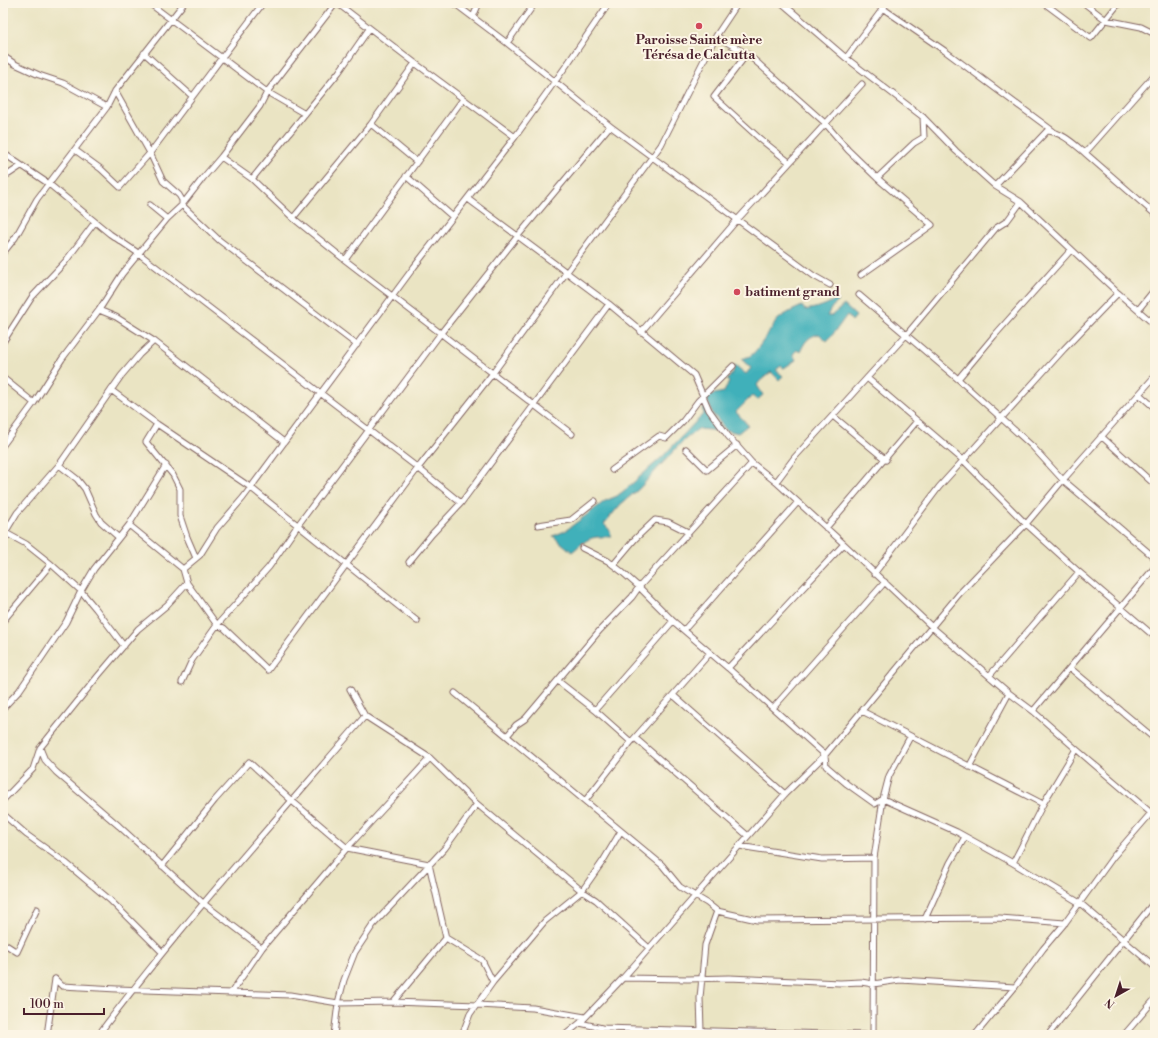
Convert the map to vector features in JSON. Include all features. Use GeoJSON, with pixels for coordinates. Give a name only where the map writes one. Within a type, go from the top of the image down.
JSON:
{"type":"FeatureCollection","features":[{"type":"Feature","properties":{"kind":"street"},"geometry":{"type":"LineString","coordinates":[[149,3],[267,92],[305,114]]}},
{"type":"Feature","properties":{"kind":"street"},"geometry":{"type":"LineString","coordinates":[[3,253],[15,238],[37,199],[107,107],[115,91],[184,3]]}},
{"type":"Feature","properties":{"kind":"street"},"geometry":{"type":"LineString","coordinates":[[75,150],[101,169],[120,186],[150,153],[220,58],[263,3]]}},
{"type":"Feature","properties":{"kind":"street"},"geometry":{"type":"LineString","coordinates":[[3,445],[34,403],[62,359],[99,310],[122,274],[167,219],[182,206],[221,157],[260,106],[267,92],[337,3],[415,64],[515,137]]}},
{"type":"Feature","properties":{"kind":"street"},"geometry":{"type":"LineString","coordinates":[[454,3],[610,126],[814,276],[830,285]]}},
{"type":"Feature","properties":{"kind":"street"},"geometry":{"type":"LineString","coordinates":[[473,17],[479,3]]}},
{"type":"Feature","properties":{"kind":"street"},"geometry":{"type":"LineString","coordinates":[[507,44],[534,3]]}},
{"type":"Feature","properties":{"kind":"street"},"geometry":{"type":"LineString","coordinates":[[183,569],[200,555],[217,528],[243,498],[453,217],[515,137],[609,3]]}},
{"type":"Feature","properties":{"kind":"street"},"geometry":{"type":"LineString","coordinates":[[128,525],[183,569],[187,583],[217,625],[224,628],[268,670],[418,468],[493,373],[661,146],[716,36],[738,3]]}},
{"type":"Feature","properties":{"kind":"street"},"geometry":{"type":"LineString","coordinates":[[782,3],[846,58],[923,117],[956,151],[995,186],[1021,202],[1118,293],[1155,325]]}},
{"type":"Feature","properties":{"kind":"street"},"geometry":{"type":"LineString","coordinates":[[875,3],[945,51],[1054,131],[1063,136],[1155,214]]}},
{"type":"Feature","properties":{"kind":"street"},"geometry":{"type":"LineString","coordinates":[[846,58],[887,3]]}},
{"type":"Feature","properties":{"kind":"street"},"geometry":{"type":"LineString","coordinates":[[1044,3],[1091,38],[1119,3]]}},
{"type":"Feature","properties":{"kind":"street"},"geometry":{"type":"LineString","coordinates":[[1084,3],[1106,20],[1141,27],[1155,34]]}},
{"type":"Feature","properties":{"kind":"street"},"geometry":{"type":"LineString","coordinates":[[252,179],[339,72],[369,29]]}},
{"type":"Feature","properties":{"kind":"street"},"geometry":{"type":"LineString","coordinates":[[716,36],[747,54],[825,123],[848,150],[877,178],[932,225],[861,275]]}},
{"type":"Feature","properties":{"kind":"street"},"geometry":{"type":"LineString","coordinates":[[144,53],[192,96]]}},
{"type":"Feature","properties":{"kind":"street"},"geometry":{"type":"LineString","coordinates":[[747,54],[714,97],[759,138],[789,162]]}},
{"type":"Feature","properties":{"kind":"street"},"geometry":{"type":"LineString","coordinates":[[3,56],[15,64],[39,75],[63,83],[107,107]]}},
{"type":"Feature","properties":{"kind":"street"},"geometry":{"type":"LineString","coordinates":[[292,218],[371,124],[415,64]]}},
{"type":"Feature","properties":{"kind":"street"},"geometry":{"type":"LineString","coordinates":[[1085,154],[1155,74]]}},
{"type":"Feature","properties":{"kind":"street"},"geometry":{"type":"LineString","coordinates":[[641,332],[737,220],[862,84]]}},
{"type":"Feature","properties":{"kind":"street"},"geometry":{"type":"LineString","coordinates":[[115,91],[150,153],[163,181],[179,195],[182,200],[182,206],[219,240],[357,345]]}},
{"type":"Feature","properties":{"kind":"street"},"geometry":{"type":"LineString","coordinates":[[345,260],[463,99]]}},
{"type":"Feature","properties":{"kind":"street"},"geometry":{"type":"LineString","coordinates":[[877,178],[914,144],[924,137],[923,117]]}},
{"type":"Feature","properties":{"kind":"street"},"geometry":{"type":"LineString","coordinates":[[371,124],[417,162]]}},
{"type":"Feature","properties":{"kind":"street"},"geometry":{"type":"LineString","coordinates":[[182,682],[192,660],[217,625],[269,567],[298,525],[441,333],[517,237],[610,126]]}},
{"type":"Feature","properties":{"kind":"street"},"geometry":{"type":"LineString","coordinates":[[995,186],[1047,131],[1054,131]]}},
{"type":"Feature","properties":{"kind":"street"},"geometry":{"type":"LineString","coordinates":[[3,154],[49,184],[110,234],[138,253],[369,430],[461,503]]}},
{"type":"Feature","properties":{"kind":"street"},"geometry":{"type":"LineString","coordinates":[[221,157],[252,179],[292,218],[345,260],[572,434]]}},
{"type":"Feature","properties":{"kind":"street"},"geometry":{"type":"LineString","coordinates":[[3,175],[9,174],[21,166]]}},
{"type":"Feature","properties":{"kind":"street"},"geometry":{"type":"LineString","coordinates":[[406,176],[453,217]]}},
{"type":"Feature","properties":{"kind":"street"},"geometry":{"type":"LineString","coordinates":[[468,199],[517,237],[609,304],[694,375],[709,410],[717,422],[752,463],[798,502],[932,627],[1153,812],[1113,857],[1065,923],[975,1035]]}},
{"type":"Feature","properties":{"kind":"street"},"geometry":{"type":"LineString","coordinates":[[776,482],[794,458],[907,334],[996,228],[1007,221],[1021,202]]}},
{"type":"Feature","properties":{"kind":"street"},"geometry":{"type":"LineString","coordinates":[[150,205],[167,219]]}},
{"type":"Feature","properties":{"kind":"street"},"geometry":{"type":"LineString","coordinates":[[3,342],[32,297],[65,262],[95,222]]}},
{"type":"Feature","properties":{"kind":"street"},"geometry":{"type":"LineString","coordinates":[[958,379],[994,336],[1072,250]]}},
{"type":"Feature","properties":{"kind":"street"},"geometry":{"type":"LineString","coordinates":[[1138,310],[1155,289]]}},
{"type":"Feature","properties":{"kind":"street"},"geometry":{"type":"LineString","coordinates":[[874,574],[926,504],[963,460],[1064,349],[1118,293]]}},
{"type":"Feature","properties":{"kind":"street"},"geometry":{"type":"LineString","coordinates":[[859,295],[907,334],[958,379],[1032,446],[1063,480],[1155,558]]}},
{"type":"Feature","properties":{"kind":"street"},"geometry":{"type":"LineString","coordinates":[[409,562],[432,534],[461,503],[609,304]]}},
{"type":"Feature","properties":{"kind":"street"},"geometry":{"type":"LineString","coordinates":[[99,310],[116,317],[154,341],[284,442]]}},
{"type":"Feature","properties":{"kind":"street"},"geometry":{"type":"LineString","coordinates":[[124,646],[81,591],[26,544],[4,533],[17,513],[60,464],[121,376],[139,355],[154,341]]}},
{"type":"Feature","properties":{"kind":"street"},"geometry":{"type":"LineString","coordinates":[[612,470],[659,436],[666,438],[703,396],[733,366]]}},
{"type":"Feature","properties":{"kind":"street"},"geometry":{"type":"LineString","coordinates":[[565,1035],[580,1023],[623,978],[785,794],[825,755],[960,593],[1026,524],[1101,436],[1155,376]]}},
{"type":"Feature","properties":{"kind":"street"},"geometry":{"type":"LineString","coordinates":[[3,378],[34,403]]}},
{"type":"Feature","properties":{"kind":"street"},"geometry":{"type":"LineString","coordinates":[[867,378],[963,460],[1026,524],[1078,572],[1155,637]]}},
{"type":"Feature","properties":{"kind":"street"},"geometry":{"type":"LineString","coordinates":[[111,390],[157,424],[250,487],[417,621]]}},
{"type":"Feature","properties":{"kind":"street"},"geometry":{"type":"LineString","coordinates":[[1139,394],[1155,408]]}},
{"type":"Feature","properties":{"kind":"street"},"geometry":{"type":"LineString","coordinates":[[833,416],[886,460]]}},
{"type":"Feature","properties":{"kind":"street"},"geometry":{"type":"LineString","coordinates":[[826,528],[886,460],[917,421]]}},
{"type":"Feature","properties":{"kind":"street"},"geometry":{"type":"LineString","coordinates":[[157,424],[146,442],[166,465],[180,489],[180,516],[196,558]]}},
{"type":"Feature","properties":{"kind":"street"},"geometry":{"type":"LineString","coordinates":[[1101,436],[1155,485]]}},
{"type":"Feature","properties":{"kind":"street"},"geometry":{"type":"LineString","coordinates":[[686,450],[707,470],[737,445]]}},
{"type":"Feature","properties":{"kind":"street"},"geometry":{"type":"LineString","coordinates":[[507,736],[516,725],[525,720],[600,630],[632,597],[639,587],[752,463]]}},
{"type":"Feature","properties":{"kind":"street"},"geometry":{"type":"LineString","coordinates":[[60,464],[77,479],[85,489],[101,522],[118,537]]}},
{"type":"Feature","properties":{"kind":"street"},"geometry":{"type":"LineString","coordinates":[[3,708],[19,691],[66,622],[81,591],[94,569],[128,525],[166,465]]}},
{"type":"Feature","properties":{"kind":"street"},"geometry":{"type":"LineString","coordinates":[[538,525],[571,520],[595,501]]}},
{"type":"Feature","properties":{"kind":"street"},"geometry":{"type":"LineString","coordinates":[[684,630],[798,502]]}},
{"type":"Feature","properties":{"kind":"street"},"geometry":{"type":"LineString","coordinates":[[613,565],[655,520],[668,522],[686,531]]}},
{"type":"Feature","properties":{"kind":"street"},"geometry":{"type":"LineString","coordinates":[[728,668],[844,544]]}},
{"type":"Feature","properties":{"kind":"street"},"geometry":{"type":"LineString","coordinates":[[582,548],[608,561],[639,587],[673,621],[825,755],[826,766],[847,784],[875,804],[883,799]]}},
{"type":"Feature","properties":{"kind":"street"},"geometry":{"type":"LineString","coordinates":[[3,620],[51,564]]}},
{"type":"Feature","properties":{"kind":"street"},"geometry":{"type":"LineString","coordinates":[[1033,711],[1155,566]]}},
{"type":"Feature","properties":{"kind":"street"},"geometry":{"type":"LineString","coordinates":[[990,675],[1078,572]]}},
{"type":"Feature","properties":{"kind":"street"},"geometry":{"type":"LineString","coordinates":[[773,708],[885,582]]}},
{"type":"Feature","properties":{"kind":"street"},"geometry":{"type":"LineString","coordinates":[[3,800],[33,769],[40,748],[98,676],[138,629],[168,605],[187,583]]}},
{"type":"Feature","properties":{"kind":"street"},"geometry":{"type":"LineString","coordinates":[[595,710],[673,621]]}},
{"type":"Feature","properties":{"kind":"street"},"geometry":{"type":"LineString","coordinates":[[585,801],[631,742],[710,653]]}},
{"type":"Feature","properties":{"kind":"street"},"geometry":{"type":"LineString","coordinates":[[1070,668],[1155,739]]}},
{"type":"Feature","properties":{"kind":"street"},"geometry":{"type":"LineString","coordinates":[[558,681],[595,710],[631,742]]}},
{"type":"Feature","properties":{"kind":"street"},"geometry":{"type":"LineString","coordinates":[[350,689],[365,716],[430,758],[477,804],[582,891],[596,900],[649,948]]}},
{"type":"Feature","properties":{"kind":"street"},"geometry":{"type":"LineString","coordinates":[[455,693],[662,865],[680,887],[707,903],[716,912],[757,920],[1000,918],[1065,923]]}},
{"type":"Feature","properties":{"kind":"street"},"geometry":{"type":"LineString","coordinates":[[969,767],[1009,693]]}},
{"type":"Feature","properties":{"kind":"street"},"geometry":{"type":"LineString","coordinates":[[673,695],[785,794]]}},
{"type":"Feature","properties":{"kind":"street"},"geometry":{"type":"LineString","coordinates":[[862,711],[1043,804]]}},
{"type":"Feature","properties":{"kind":"street"},"geometry":{"type":"LineString","coordinates":[[102,1030],[162,952],[203,903],[365,716]]}},
{"type":"Feature","properties":{"kind":"street"},"geometry":{"type":"LineString","coordinates":[[873,1035],[874,858],[883,799],[889,776],[910,736]]}},
{"type":"Feature","properties":{"kind":"street"},"geometry":{"type":"LineString","coordinates":[[635,738],[748,836]]}},
{"type":"Feature","properties":{"kind":"street"},"geometry":{"type":"LineString","coordinates":[[40,748],[45,760],[56,772],[119,826],[203,903],[262,948]]}},
{"type":"Feature","properties":{"kind":"street"},"geometry":{"type":"LineString","coordinates":[[1013,863],[1043,804],[1076,749]]}},
{"type":"Feature","properties":{"kind":"street"},"geometry":{"type":"LineString","coordinates":[[231,993],[262,948],[347,848],[430,758]]}},
{"type":"Feature","properties":{"kind":"street"},"geometry":{"type":"LineString","coordinates":[[162,866],[214,800],[249,762],[347,848],[429,864]]}},
{"type":"Feature","properties":{"kind":"street"},"geometry":{"type":"LineString","coordinates":[[883,799],[965,837],[1013,863],[1080,903],[1155,967]]}},
{"type":"Feature","properties":{"kind":"street"},"geometry":{"type":"LineString","coordinates":[[334,1035],[338,1003],[354,952],[373,925],[445,848],[477,804]]}},
{"type":"Feature","properties":{"kind":"street"},"geometry":{"type":"LineString","coordinates":[[3,814],[27,836],[66,863],[110,900],[162,952]]}},
{"type":"Feature","properties":{"kind":"street"},"geometry":{"type":"LineString","coordinates":[[462,1035],[470,1014],[493,982],[545,921],[582,891],[603,861],[621,831]]}},
{"type":"Feature","properties":{"kind":"street"},"geometry":{"type":"LineString","coordinates":[[925,918],[950,863],[965,837]]}},
{"type":"Feature","properties":{"kind":"street"},"geometry":{"type":"LineString","coordinates":[[739,846],[822,859],[874,858]]}},
{"type":"Feature","properties":{"kind":"street"},"geometry":{"type":"LineString","coordinates":[[429,864],[446,938],[482,960],[493,982]]}},
{"type":"Feature","properties":{"kind":"street"},"geometry":{"type":"LineString","coordinates":[[1048,1035],[1155,901]]}},
{"type":"Feature","properties":{"kind":"street"},"geometry":{"type":"LineString","coordinates":[[3,943],[17,952],[37,909]]}},
{"type":"Feature","properties":{"kind":"street"},"geometry":{"type":"LineString","coordinates":[[702,1033],[700,998],[705,946],[716,912]]}},
{"type":"Feature","properties":{"kind":"street"},"geometry":{"type":"LineString","coordinates":[[393,1002],[446,938]]}},
{"type":"Feature","properties":{"kind":"street"},"geometry":{"type":"LineString","coordinates":[[623,978],[729,978],[840,983],[861,982],[873,984],[900,980],[1015,987]]}},
{"type":"Feature","properties":{"kind":"street"},"geometry":{"type":"LineString","coordinates":[[46,1035],[55,979],[62,986],[290,995],[338,1003],[393,1002],[533,1008],[585,1017]]}},
{"type":"Feature","properties":{"kind":"street"},"geometry":{"type":"LineString","coordinates":[[1124,1035],[1155,999]]}},
{"type":"Feature","properties":{"kind":"street"},"geometry":{"type":"LineString","coordinates":[[580,1023],[602,1028],[702,1033],[865,1035]]}},
{"type":"Feature","properties":{"kind":"water"},"geometry":{"type":"Polygon","coordinates":[[[836,299],[839,301],[832,307],[827,316],[831,316],[844,305],[856,316],[852,321],[847,315],[827,341],[819,334],[809,338],[800,352],[797,350],[793,354],[796,360],[784,368],[781,366],[776,370],[783,376],[779,380],[771,372],[757,385],[763,395],[757,400],[752,396],[736,412],[748,425],[738,433],[726,430],[713,414],[707,400],[709,395],[724,392],[729,382],[727,380],[733,372],[735,365],[746,374],[751,368],[741,359],[753,354],[777,320],[787,313],[802,306],[805,310],[825,305],[836,299]]]}},
{"type":"Feature","properties":{"kind":"water"},"geometry":{"type":"Polygon","coordinates":[[[706,406],[722,431],[698,429],[682,442],[639,489],[621,504],[604,524],[609,529],[612,537],[598,537],[590,539],[572,552],[553,536],[565,531],[605,501],[617,496],[626,489],[663,456],[704,413],[702,409],[706,406]]]}},
{"type":"Feature","properties":{"kind":"place","name":"Paroisse Sainte mère Térésa de Calcutta"},"geometry":{"type":"Point","coordinates":[699,26]}},
{"type":"Feature","properties":{"kind":"place","name":"batiment grand"},"geometry":{"type":"Point","coordinates":[737,292]}}]}
